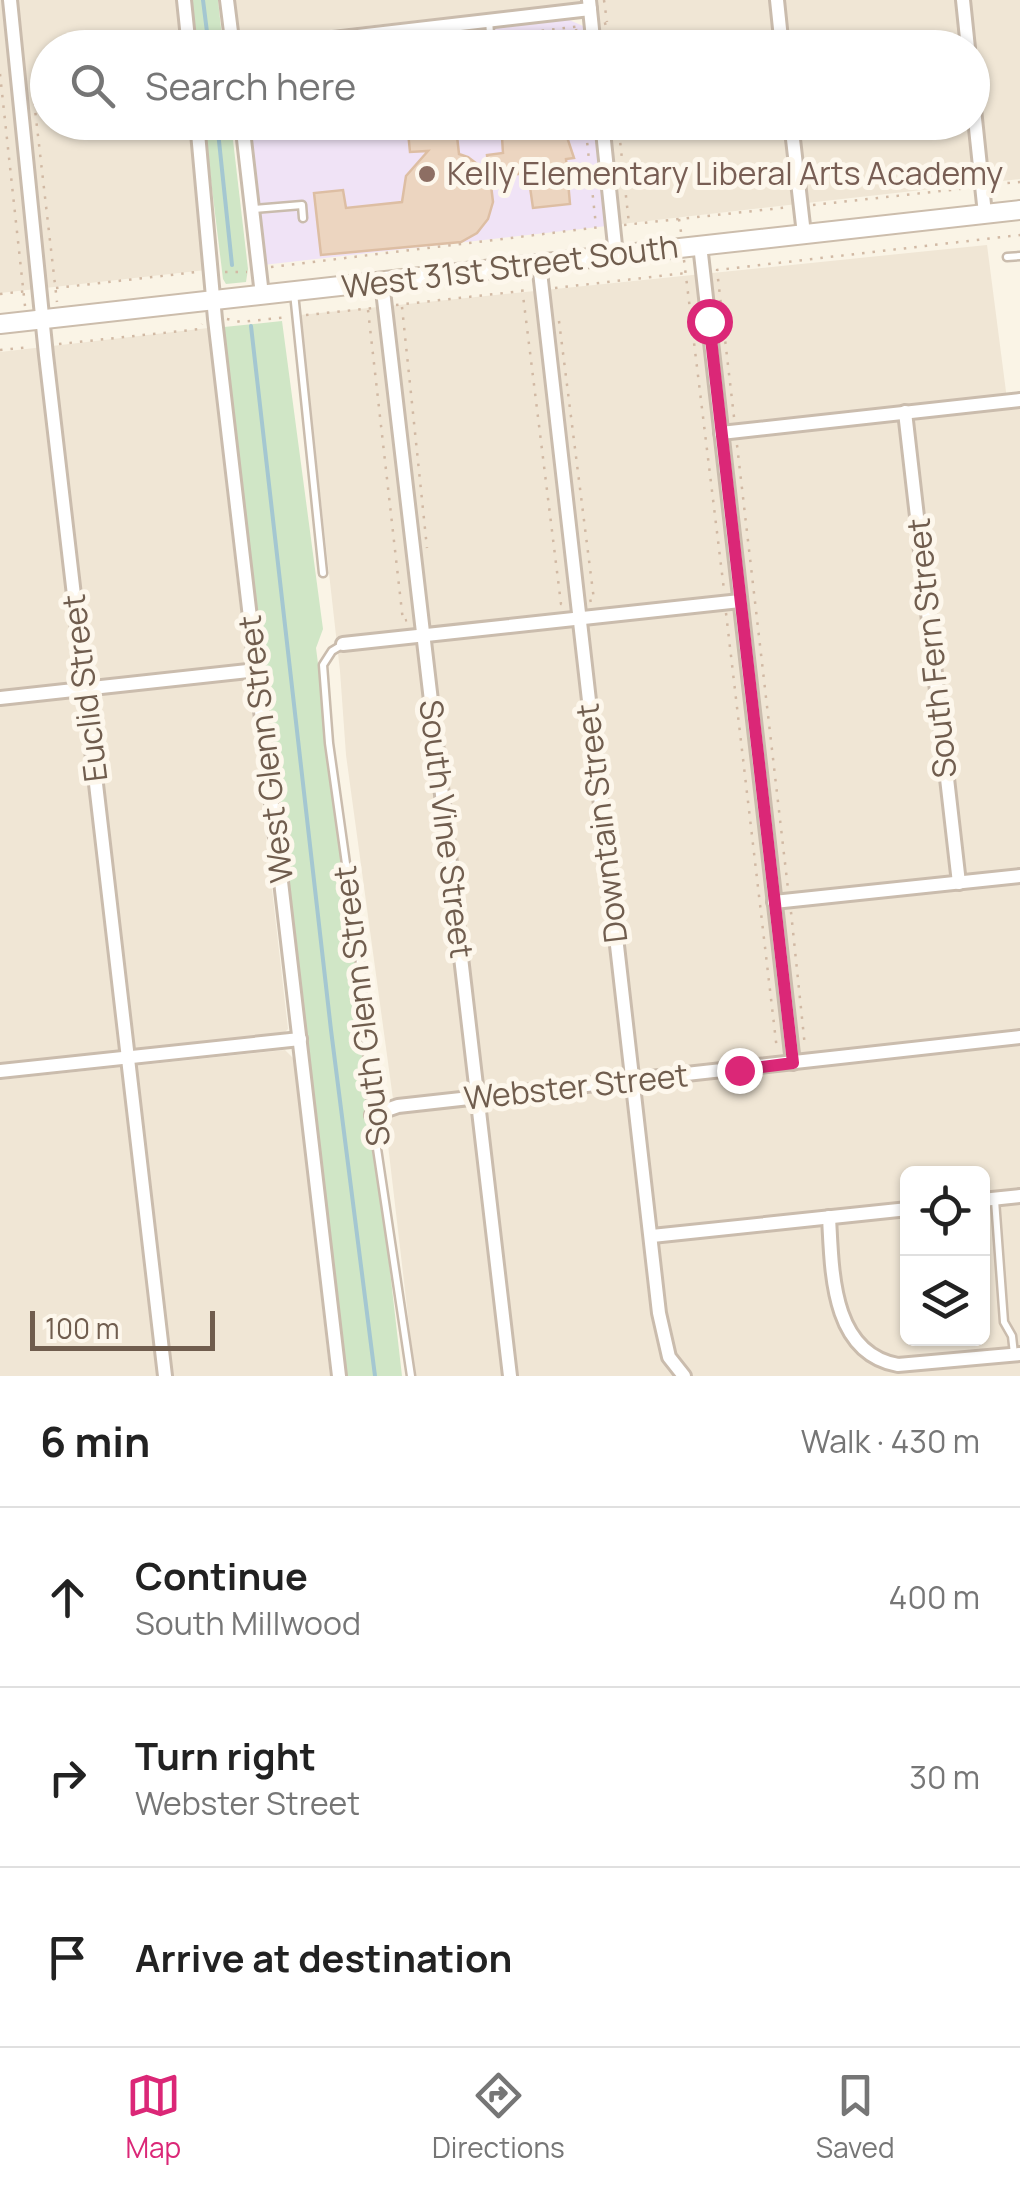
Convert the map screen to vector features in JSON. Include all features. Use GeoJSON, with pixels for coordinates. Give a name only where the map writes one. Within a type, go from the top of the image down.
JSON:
{"type":"FeatureCollection","features":[{"type":"Feature","properties":{"kind":"street","name":"Euclid Street"},"geometry":{"type":"LineString","coordinates":[[10,0],[48,289],[43,320],[45,345],[165,1376]]}},
{"type":"Feature","properties":{"kind":"street"},"geometry":{"type":"LineString","coordinates":[[184,0],[187,30]]}},
{"type":"Feature","properties":{"kind":"street"},"geometry":{"type":"LineString","coordinates":[[227,0],[231,30]]}},
{"type":"Feature","properties":{"kind":"street"},"geometry":{"type":"LineString","coordinates":[[777,0],[780,30]]}},
{"type":"Feature","properties":{"kind":"street"},"geometry":{"type":"LineString","coordinates":[[963,0],[966,30]]}},
{"type":"Feature","properties":{"kind":"street"},"geometry":{"type":"LineString","coordinates":[[402,30],[589,4],[592,30]]}},
{"type":"Feature","properties":{"kind":"street","name":"West Glenn Street"},"geometry":{"type":"LineString","coordinates":[[198,140],[339,1376]]}},
{"type":"Feature","properties":{"kind":"street"},"geometry":{"type":"LineString","coordinates":[[244,140],[259,270],[268,295]]}},
{"type":"Feature","properties":{"kind":"street"},"geometry":{"type":"LineString","coordinates":[[604,140],[616,254]]}},
{"type":"Feature","properties":{"kind":"street"},"geometry":{"type":"LineString","coordinates":[[793,140],[804,234]]}},
{"type":"Feature","properties":{"kind":"street"},"geometry":{"type":"LineString","coordinates":[[977,140],[985,214]]}},
{"type":"Feature","properties":{"kind":"street","name":"West 31st Street South"},"geometry":{"type":"LineString","coordinates":[[0,324],[215,310],[268,295],[1020,210]]}},
{"type":"Feature","properties":{"kind":"street"},"geometry":{"type":"LineString","coordinates":[[692,246],[710,270],[728,432],[732,602],[792,1056]]}},
{"type":"Feature","properties":{"kind":"street","name":"Downtain Street"},"geometry":{"type":"LineString","coordinates":[[538,263],[662,1336],[671,1362],[684,1376]]}},
{"type":"Feature","properties":{"kind":"street","name":"South Vine Street"},"geometry":{"type":"LineString","coordinates":[[382,282],[510,1376]]}},
{"type":"Feature","properties":{"kind":"street"},"geometry":{"type":"LineString","coordinates":[[728,432],[1020,400]]}},
{"type":"Feature","properties":{"kind":"street","name":"South Fern Street"},"geometry":{"type":"LineString","coordinates":[[905,412],[958,883]]}},
{"type":"Feature","properties":{"kind":"street"},"geometry":{"type":"LineString","coordinates":[[343,644],[732,602]]}},
{"type":"Feature","properties":{"kind":"street"},"geometry":{"type":"LineString","coordinates":[[0,698],[256,670]]}},
{"type":"Feature","properties":{"kind":"street"},"geometry":{"type":"LineString","coordinates":[[774,902],[1020,876]]}},
{"type":"Feature","properties":{"kind":"street","name":"Webster Street"},"geometry":{"type":"LineString","coordinates":[[372,1115],[398,1106],[634,1081],[792,1056],[1020,1038]]}},
{"type":"Feature","properties":{"kind":"street"},"geometry":{"type":"LineString","coordinates":[[0,1072],[300,1039]]}},
{"type":"Feature","properties":{"kind":"street"},"geometry":{"type":"LineString","coordinates":[[990,1200],[1020,1196]]}},
{"type":"Feature","properties":{"kind":"street"},"geometry":{"type":"LineString","coordinates":[[652,1236],[900,1210]]}},
{"type":"Feature","properties":{"kind":"street"},"geometry":{"type":"LineString","coordinates":[[828,1217],[837,1298],[847,1330],[862,1348],[898,1365],[1017,1354]]}},
{"type":"Feature","properties":{"kind":"lane"},"geometry":{"type":"LineString","coordinates":[[489,20],[490,30]]}},
{"type":"Feature","properties":{"kind":"lane"},"geometry":{"type":"LineString","coordinates":[[252,210],[302,205],[304,218]]}},
{"type":"Feature","properties":{"kind":"lane"},"geometry":{"type":"LineString","coordinates":[[1007,257],[1020,256]]}},
{"type":"Feature","properties":{"kind":"lane"},"geometry":{"type":"LineString","coordinates":[[294,292],[323,573]]}},
{"type":"Feature","properties":{"kind":"lane","name":"South Glenn Street"},"geometry":{"type":"LineString","coordinates":[[343,644],[322,665],[329,743],[360,964],[372,1115],[411,1376]]}},
{"type":"Feature","properties":{"kind":"lane"},"geometry":{"type":"LineString","coordinates":[[990,1208],[1004,1322],[1017,1354]]}},
{"type":"Feature","properties":{"kind":"path"},"geometry":{"type":"LineString","coordinates":[[604,0],[608,30]]}},
{"type":"Feature","properties":{"kind":"path"},"geometry":{"type":"LineString","coordinates":[[549,30],[607,23]]}},
{"type":"Feature","properties":{"kind":"path"},"geometry":{"type":"LineString","coordinates":[[0,74],[24,292],[62,344]]}},
{"type":"Feature","properties":{"kind":"path"},"geometry":{"type":"LineString","coordinates":[[30,347],[43,320],[48,289],[37,140]]}},
{"type":"Feature","properties":{"kind":"path"},"geometry":{"type":"LineString","coordinates":[[588,140],[596,228]]}},
{"type":"Feature","properties":{"kind":"path"},"geometry":{"type":"LineString","coordinates":[[620,140],[629,224]]}},
{"type":"Feature","properties":{"kind":"path"},"geometry":{"type":"LineString","coordinates":[[0,294],[212,272],[240,273],[629,224],[1020,182]]}},
{"type":"Feature","properties":{"kind":"path"},"geometry":{"type":"LineString","coordinates":[[680,219],[692,246],[686,273],[732,602],[776,1050],[792,1056],[806,1046],[710,270],[1020,236]]}},
{"type":"Feature","properties":{"kind":"path"},"geometry":{"type":"LineString","coordinates":[[0,350],[200,328],[215,310],[241,322],[686,273]]}},
{"type":"Feature","properties":{"kind":"path"},"geometry":{"type":"LineString","coordinates":[[268,295],[276,318]]}},
{"type":"Feature","properties":{"kind":"shaded area"},"geometry":{"type":"Polygon","coordinates":[[[0,0],[177,0],[180,30],[30,30],[30,140],[192,140],[206,270],[0,293],[0,0]]]}},
{"type":"Feature","properties":{"kind":"shaded area"},"geometry":{"type":"Polygon","coordinates":[[[235,0],[1020,0],[1020,179],[621,224],[612,140],[990,140],[990,30],[601,30],[597,1],[328,30],[238,30],[235,0]]]}},
{"type":"Feature","properties":{"kind":"shaded area"},"geometry":{"type":"Polygon","coordinates":[[[567,19],[583,26],[583,30],[470,30],[567,19]]]}},
{"type":"Feature","properties":{"kind":"shaded area","name":"Kelly Elementary Liberal Arts Academy"},"geometry":{"type":"Polygon","coordinates":[[[249,140],[596,140],[607,226],[263,265],[249,140]]]}},
{"type":"Feature","properties":{"kind":"shaded area"},"geometry":{"type":"Polygon","coordinates":[[[987,245],[1008,407],[1020,407],[1020,1376],[415,1376],[387,1136],[393,1099],[346,755],[300,315],[987,245]]]}},
{"type":"Feature","properties":{"kind":"shaded area"},"geometry":{"type":"Polygon","coordinates":[[[208,328],[288,1029],[284,1033],[0,1063],[0,352],[208,328]]]}},
{"type":"Feature","properties":{"kind":"shaded area"},"geometry":{"type":"Polygon","coordinates":[[[285,1050],[294,1059],[330,1376],[0,1376],[0,1080],[285,1050]]]}},
{"type":"Feature","properties":{"kind":"green space"},"geometry":{"type":"Polygon","coordinates":[[[191,0],[218,0],[221,30],[194,30],[191,0]]]}},
{"type":"Feature","properties":{"kind":"green space"},"geometry":{"type":"Polygon","coordinates":[[[206,140],[233,140],[248,269],[246,282],[226,284],[206,140]]]}},
{"type":"Feature","properties":{"kind":"green space"},"geometry":{"type":"Polygon","coordinates":[[[282,321],[323,629],[316,648],[375,1105],[374,1131],[402,1376],[345,1376],[224,327],[282,321]]]}},
{"type":"Feature","properties":{"kind":"building"},"geometry":{"type":"Polygon","coordinates":[[[409,140],[457,140],[459,154],[489,173],[487,155],[503,153],[502,140],[568,140],[574,158],[566,159],[570,204],[533,208],[528,173],[490,177],[493,202],[488,219],[477,233],[461,242],[321,255],[314,193],[343,190],[346,208],[402,202],[406,176],[428,151],[410,152],[409,140]]]}},
{"type":"Feature","properties":{"kind":"waterway"},"geometry":{"type":"LineString","coordinates":[[203,0],[207,30]]}},
{"type":"Feature","properties":{"kind":"waterway"},"geometry":{"type":"LineString","coordinates":[[219,140],[232,265]]}},
{"type":"Feature","properties":{"kind":"waterway"},"geometry":{"type":"LineString","coordinates":[[251,326],[331,1030],[375,1376]]}},
{"type":"Feature","properties":{"kind":"place","name":"Kelly Elementary Liberal Arts Academy"},"geometry":{"type":"Point","coordinates":[427,174]}},
{"type":"Feature","properties":{"kind":"route"},"geometry":{"type":"LineString","coordinates":[[709,321],[793,1063],[739,1070]]}}]}
